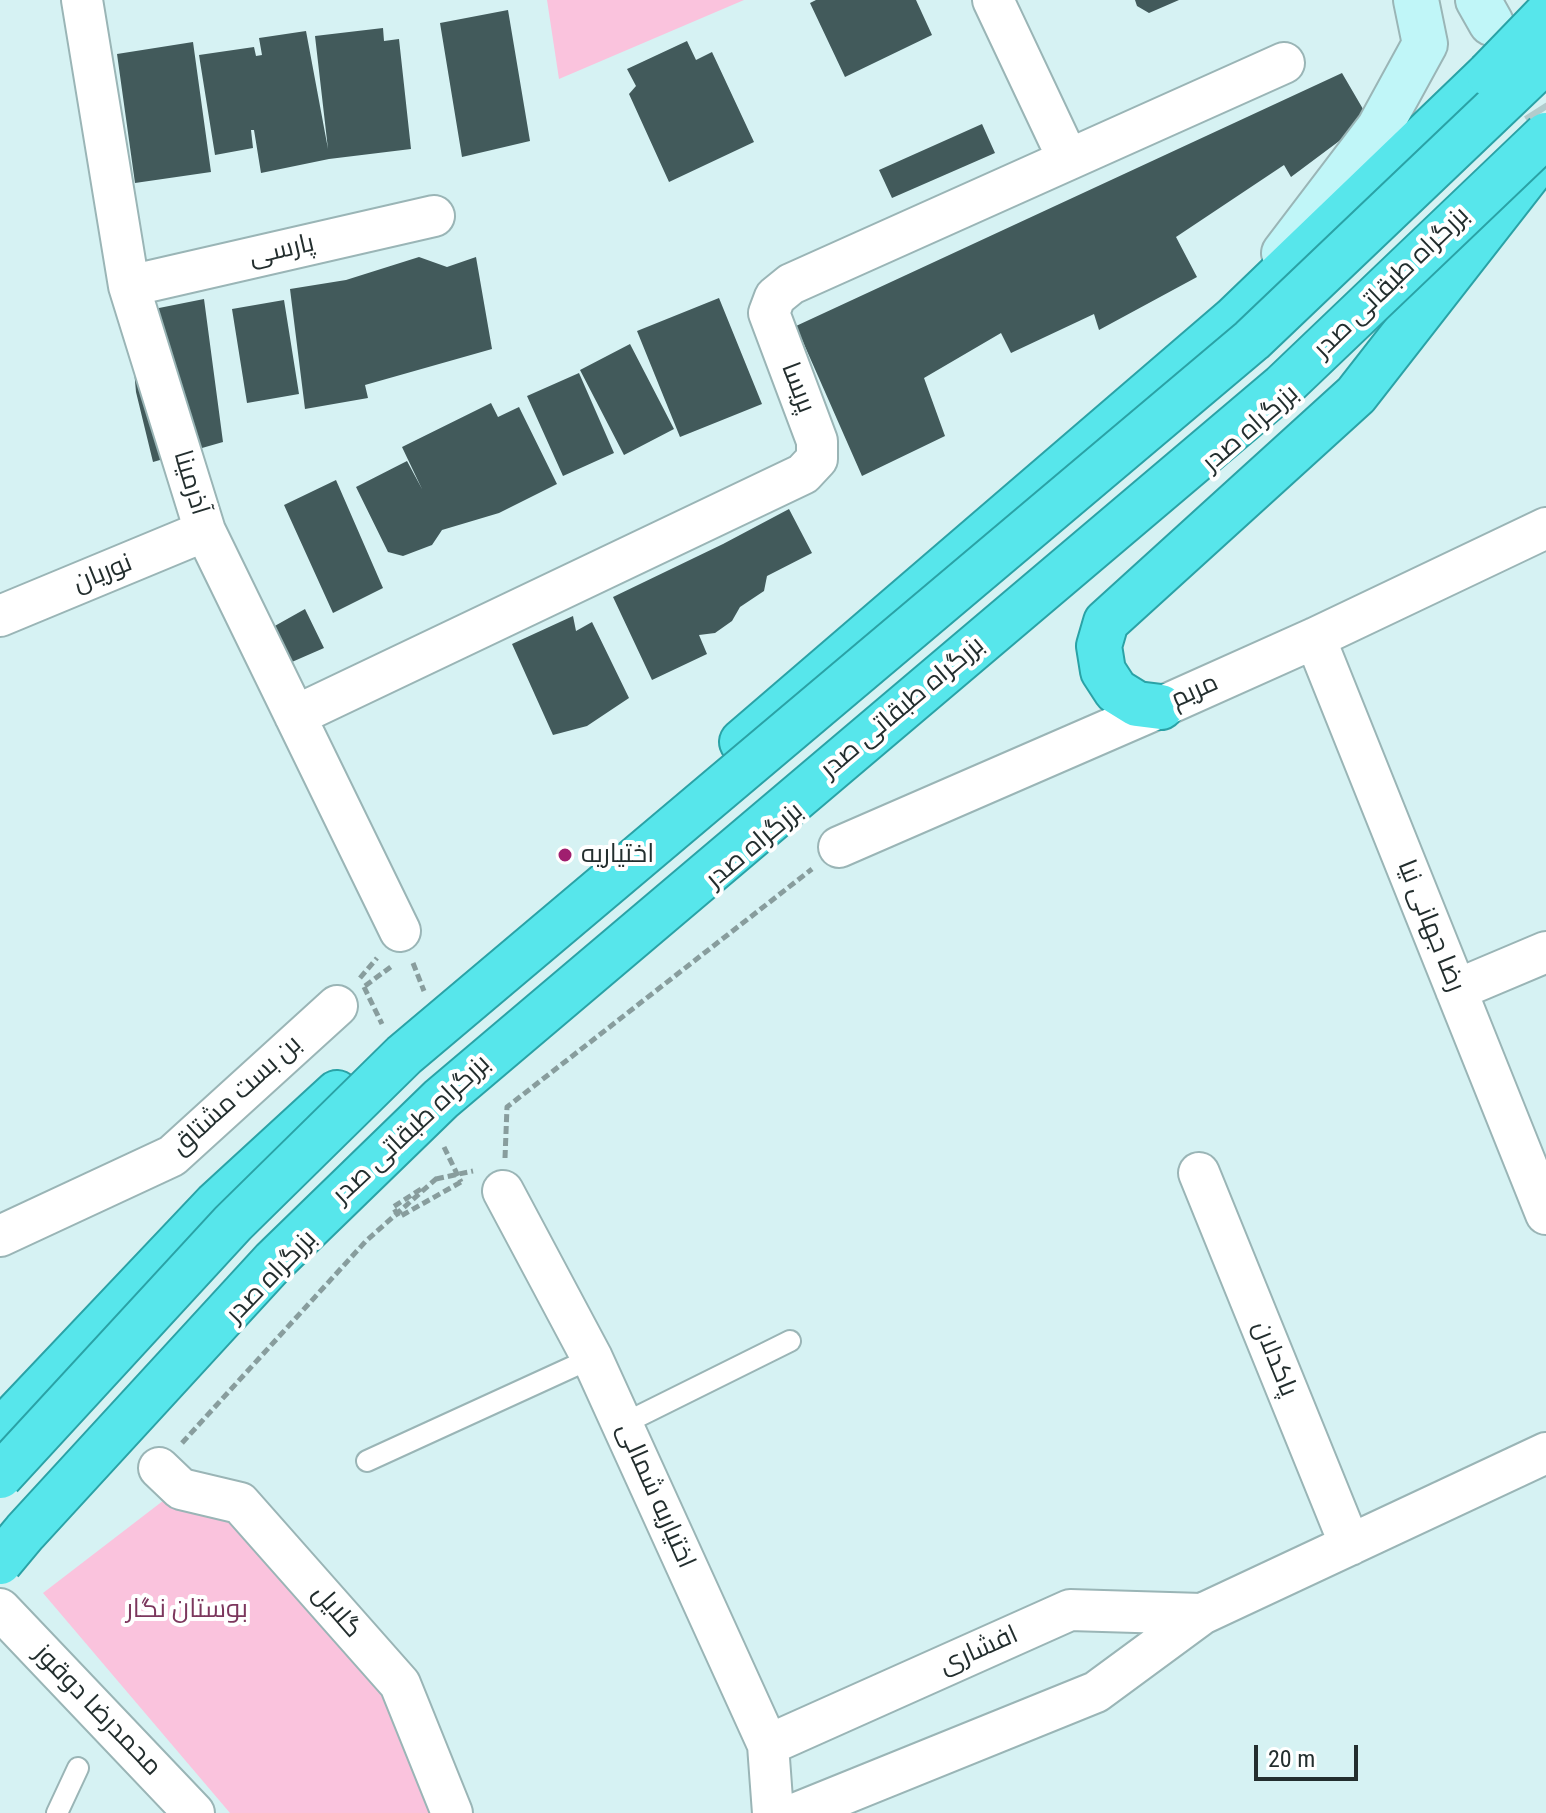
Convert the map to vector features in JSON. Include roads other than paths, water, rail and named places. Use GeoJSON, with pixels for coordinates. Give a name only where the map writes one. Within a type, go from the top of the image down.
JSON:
{"type":"FeatureCollection","features":[{"type":"Feature","properties":{"kind":"highway"},"geometry":{"type":"LineString","coordinates":[[0,1432],[216,1204],[431,1009],[1233,320],[1489,74],[1546,15]]}},
{"type":"Feature","properties":{"kind":"highway","name":"بزرگراه طبقاتی صدر"},"geometry":{"type":"LineString","coordinates":[[0,1476],[233,1223],[404,1055],[1252,340],[1546,60]]}},
{"type":"Feature","properties":{"kind":"highway","name":"بزرگراه طبقاتی صدر"},"geometry":{"type":"LineString","coordinates":[[16,1550],[25,1532],[274,1261],[441,1099],[1283,386],[1546,135]]}},
{"type":"Feature","properties":{"kind":"highway"},"geometry":{"type":"LineString","coordinates":[[1161,707],[1137,704],[1116,691],[1103,671],[1099,646],[1106,622],[1356,395],[1546,152]]}},
{"type":"Feature","properties":{"kind":"highway","name":"بزرگراه صدر"},"geometry":{"type":"LineString","coordinates":[[0,1578],[16,1550],[279,1267],[446,1105],[1290,396],[1546,152]]}},
{"type":"Feature","properties":{"kind":"main road"},"geometry":{"type":"LineString","coordinates":[[1233,320],[1379,128],[1425,44],[1416,0]]}},
{"type":"Feature","properties":{"kind":"street","name":"آذرمینا"},"geometry":{"type":"LineString","coordinates":[[82,0],[129,286],[205,531],[405,942]]}},
{"type":"Feature","properties":{"kind":"street"},"geometry":{"type":"LineString","coordinates":[[993,0],[1068,159]]}},
{"type":"Feature","properties":{"kind":"street","name":"پریسا"},"geometry":{"type":"LineString","coordinates":[[295,716],[803,474],[817,459],[817,441],[769,313],[775,297],[791,284],[1284,63]]}},
{"type":"Feature","properties":{"kind":"street","name":"پارسی"},"geometry":{"type":"LineString","coordinates":[[129,286],[434,216]]}},
{"type":"Feature","properties":{"kind":"street","name":"مریم"},"geometry":{"type":"LineString","coordinates":[[839,847],[1315,638],[1546,528]]}},
{"type":"Feature","properties":{"kind":"street","name":"نوریان"},"geometry":{"type":"LineString","coordinates":[[0,616],[205,531]]}},
{"type":"Feature","properties":{"kind":"street","name":"رضا جهانی نیا"},"geometry":{"type":"LineString","coordinates":[[1315,638],[1546,1214]]}},
{"type":"Feature","properties":{"kind":"street"},"geometry":{"type":"LineString","coordinates":[[1456,990],[1546,952]]}},
{"type":"Feature","properties":{"kind":"street","name":"بن بست مشتاق"},"geometry":{"type":"LineString","coordinates":[[0,1236],[172,1156],[350,997]]}},
{"type":"Feature","properties":{"kind":"street","name":"پاکدلان"},"geometry":{"type":"LineString","coordinates":[[1199,1173],[1350,1545]]}},
{"type":"Feature","properties":{"kind":"street","name":"اختیاریه شمالی"},"geometry":{"type":"LineString","coordinates":[[503,1191],[592,1358],[768,1745],[773,1813]]}},
{"type":"Feature","properties":{"kind":"street","name":"افشاری"},"geometry":{"type":"LineString","coordinates":[[797,1813],[1096,1692],[1202,1614],[1546,1453]]}},
{"type":"Feature","properties":{"kind":"street","name":"گلایل"},"geometry":{"type":"LineString","coordinates":[[159,1468],[181,1489],[240,1503],[400,1684],[452,1813]]}},
{"type":"Feature","properties":{"kind":"street","name":"محمدرضا دوقوز"},"geometry":{"type":"LineString","coordinates":[[0,1609],[194,1813]]}},
{"type":"Feature","properties":{"kind":"street","name":"افشاری"},"geometry":{"type":"LineString","coordinates":[[768,1745],[1070,1610],[1202,1614]]}},
{"type":"Feature","properties":{"kind":"lane"},"geometry":{"type":"LineString","coordinates":[[623,1424],[790,1341]]}},
{"type":"Feature","properties":{"kind":"lane"},"geometry":{"type":"LineString","coordinates":[[367,1461],[592,1358]]}},
{"type":"Feature","properties":{"kind":"lane"},"geometry":{"type":"LineString","coordinates":[[57,1813],[78,1768]]}},
{"type":"Feature","properties":{"kind":"tunnel"},"geometry":{"type":"LineString","coordinates":[[1507,49],[1546,110]]}},
{"type":"Feature","properties":{"kind":"place","name":"اختیاریه"},"geometry":{"type":"Point","coordinates":[565,855]}},
{"type":"Feature","properties":{"kind":"park label","name":"بوستان نگار"},"geometry":{"type":"Point","coordinates":[187,1610]}}]}
